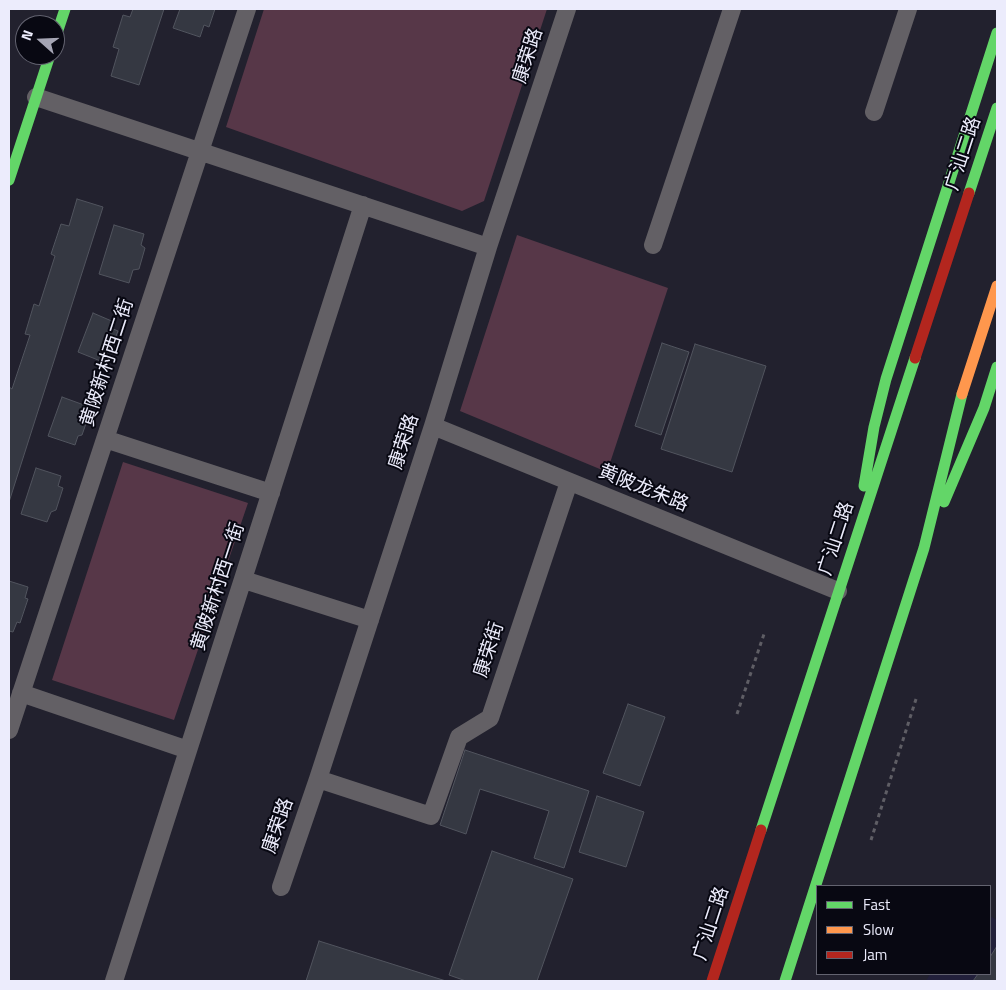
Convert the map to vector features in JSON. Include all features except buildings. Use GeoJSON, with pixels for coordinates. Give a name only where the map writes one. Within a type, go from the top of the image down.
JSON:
{"type":"FeatureCollection","features":[{"type":"Feature","properties":{"kind":"main road"},"geometry":{"type":"LineString","coordinates":[[838,592],[865,482],[874,427],[886,379],[997,33]]}},
{"type":"Feature","properties":{"kind":"main road"},"geometry":{"type":"LineString","coordinates":[[9,180],[47,65]]}},
{"type":"Feature","properties":{"kind":"main road","name":"广汕二路"},"geometry":{"type":"LineString","coordinates":[[712,981],[997,108]]}},
{"type":"Feature","properties":{"kind":"main road"},"geometry":{"type":"LineString","coordinates":[[785,981],[924,548],[960,402],[997,286]]}},
{"type":"Feature","properties":{"kind":"main road"},"geometry":{"type":"LineString","coordinates":[[924,548],[984,408],[997,367]]}},
{"type":"Feature","properties":{"kind":"street","name":"黄陂新村西二街"},"geometry":{"type":"LineString","coordinates":[[9,730],[246,9]]}},
{"type":"Feature","properties":{"kind":"street","name":"康荣路"},"geometry":{"type":"LineString","coordinates":[[280,887],[318,779],[370,620],[488,247],[567,9]]}},
{"type":"Feature","properties":{"kind":"street"},"geometry":{"type":"LineString","coordinates":[[654,245],[732,9]]}},
{"type":"Feature","properties":{"kind":"street"},"geometry":{"type":"LineString","coordinates":[[874,112],[908,9]]}},
{"type":"Feature","properties":{"kind":"street"},"geometry":{"type":"LineString","coordinates":[[36,96],[488,247]]}},
{"type":"Feature","properties":{"kind":"street","name":"黄陂新村西一街"},"geometry":{"type":"LineString","coordinates":[[114,981],[363,205]]}},
{"type":"Feature","properties":{"kind":"street","name":"黄陂龙朱路"},"geometry":{"type":"LineString","coordinates":[[432,426],[838,592]]}},
{"type":"Feature","properties":{"kind":"street"},"geometry":{"type":"LineString","coordinates":[[105,439],[271,494]]}},
{"type":"Feature","properties":{"kind":"street","name":"康荣街"},"geometry":{"type":"LineString","coordinates":[[318,779],[431,816],[459,736],[490,718],[568,482]]}},
{"type":"Feature","properties":{"kind":"street"},"geometry":{"type":"LineString","coordinates":[[244,580],[370,620]]}},
{"type":"Feature","properties":{"kind":"street"},"geometry":{"type":"LineString","coordinates":[[21,693],[188,750]]}},
{"type":"Feature","properties":{"kind":"path"},"geometry":{"type":"LineString","coordinates":[[737,714],[764,634]]}},
{"type":"Feature","properties":{"kind":"path"},"geometry":{"type":"LineString","coordinates":[[871,840],[917,696]]}},
{"type":"Feature","properties":{"kind":"shaded area"},"geometry":{"type":"Polygon","coordinates":[[[264,9],[547,9],[484,201],[462,211],[226,127],[264,9]]]}},
{"type":"Feature","properties":{"kind":"shaded area"},"geometry":{"type":"Polygon","coordinates":[[[517,235],[668,288],[607,472],[460,411],[517,235]]]}},
{"type":"Feature","properties":{"kind":"shaded area"},"geometry":{"type":"Polygon","coordinates":[[[123,462],[248,503],[174,720],[52,680],[123,462]]]}},
{"type":"Feature","properties":{"kind":"shaded area"},"geometry":{"type":"Polygon","coordinates":[[[991,917],[997,920],[997,981],[926,981],[929,975],[991,975],[991,917]]]}},
{"type":"Feature","properties":{"kind":"traffic: fast"},"geometry":{"type":"LineString","coordinates":[[63,15],[65,9]]}},
{"type":"Feature","properties":{"kind":"traffic: fast"},"geometry":{"type":"LineString","coordinates":[[864,486],[874,427],[886,379],[997,33]]}},
{"type":"Feature","properties":{"kind":"traffic: fast"},"geometry":{"type":"LineString","coordinates":[[9,180],[47,65]]}},
{"type":"Feature","properties":{"kind":"traffic: fast"},"geometry":{"type":"LineString","coordinates":[[969,193],[997,108]]}},
{"type":"Feature","properties":{"kind":"traffic: fast"},"geometry":{"type":"LineString","coordinates":[[761,830],[915,358]]}},
{"type":"Feature","properties":{"kind":"traffic: fast"},"geometry":{"type":"LineString","coordinates":[[944,502],[984,408],[997,367]]}},
{"type":"Feature","properties":{"kind":"traffic: fast"},"geometry":{"type":"LineString","coordinates":[[785,981],[924,548],[962,394]]}},
{"type":"Feature","properties":{"kind":"traffic: slow"},"geometry":{"type":"LineString","coordinates":[[962,394],[997,286]]}},
{"type":"Feature","properties":{"kind":"traffic: jam"},"geometry":{"type":"LineString","coordinates":[[915,358],[969,193]]}},
{"type":"Feature","properties":{"kind":"traffic: jam"},"geometry":{"type":"LineString","coordinates":[[712,981],[761,830]]}}]}
